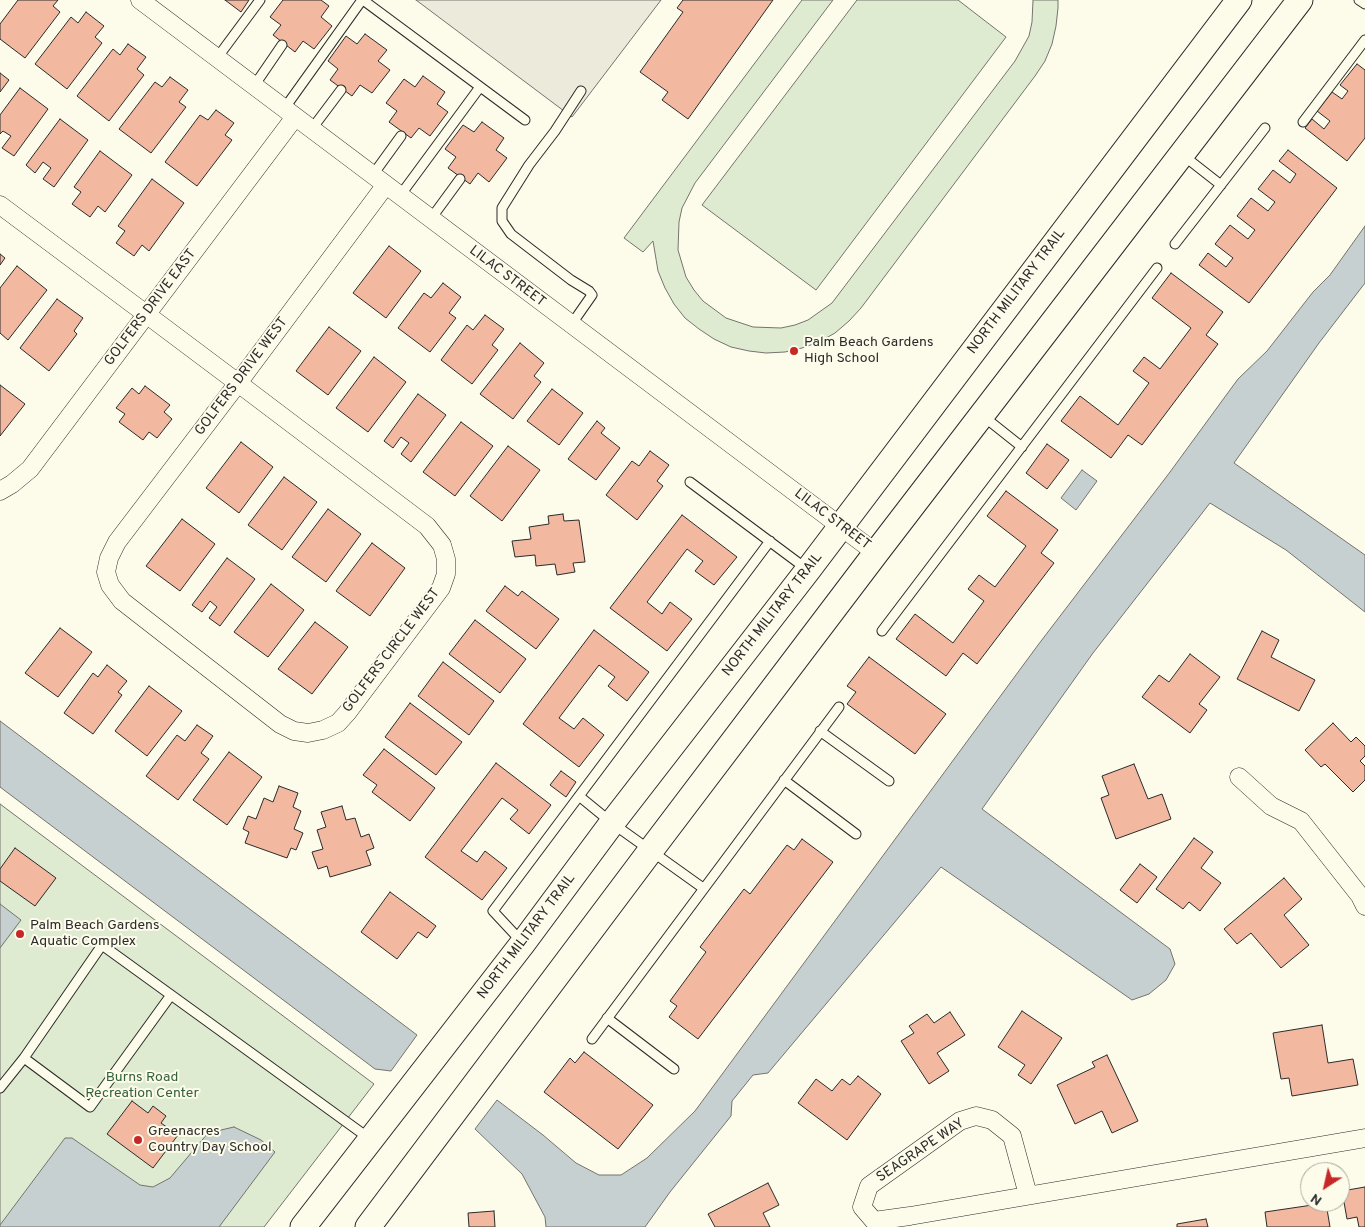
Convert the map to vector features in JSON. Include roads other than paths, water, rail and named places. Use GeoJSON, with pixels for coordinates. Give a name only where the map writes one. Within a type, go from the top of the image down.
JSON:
{"type":"FeatureCollection","features":[{"type":"Feature","properties":{"kind":"main road","name":"NORTH MILITARY TRAIL"},"geometry":{"type":"LineString","coordinates":[[303,1227],[808,570],[1239,0]]}},
{"type":"Feature","properties":{"kind":"main road"},"geometry":{"type":"LineString","coordinates":[[368,1227],[876,553],[1300,0]]}},
{"type":"Feature","properties":{"kind":"street","name":"LILAC STREET"},"geometry":{"type":"LineString","coordinates":[[140,0],[430,220],[876,553]]}},
{"type":"Feature","properties":{"kind":"street","name":"GOLFERS DRIVE EAST"},"geometry":{"type":"LineString","coordinates":[[0,491],[30,469],[146,314],[289,113]]}},
{"type":"Feature","properties":{"kind":"street","name":"GOLFERS DRIVE WEST"},"geometry":{"type":"LineString","coordinates":[[106,572],[109,558],[117,542],[386,186]]}},
{"type":"Feature","properties":{"kind":"street","name":"GOLFERS CIRCLE WEST"},"geometry":{"type":"LineString","coordinates":[[0,204],[427,526],[442,545],[446,559],[446,574],[441,588],[347,713],[338,723],[323,730],[308,733],[294,731],[280,724],[122,600],[110,585],[106,572]]}},
{"type":"Feature","properties":{"kind":"street"},"geometry":{"type":"LineString","coordinates":[[1239,777],[1271,806],[1301,821],[1365,906]]}},
{"type":"Feature","properties":{"kind":"street","name":"SEAGRAPE WAY"},"geometry":{"type":"LineString","coordinates":[[1028,1195],[1012,1136],[992,1120],[976,1116],[960,1121],[868,1186],[862,1207],[874,1221],[1028,1195],[1365,1138]]}},
{"type":"Feature","properties":{"kind":"lane"},"geometry":{"type":"LineString","coordinates":[[217,58],[260,0]]}},
{"type":"Feature","properties":{"kind":"lane"},"geometry":{"type":"LineString","coordinates":[[289,113],[363,0],[525,120]]}},
{"type":"Feature","properties":{"kind":"lane"},"geometry":{"type":"LineString","coordinates":[[1359,0],[1365,4]]}},
{"type":"Feature","properties":{"kind":"lane"},"geometry":{"type":"LineString","coordinates":[[1303,122],[1365,40]]}},
{"type":"Feature","properties":{"kind":"lane"},"geometry":{"type":"LineString","coordinates":[[254,86],[282,46]]}},
{"type":"Feature","properties":{"kind":"lane"},"geometry":{"type":"LineString","coordinates":[[386,186],[480,87]]}},
{"type":"Feature","properties":{"kind":"lane"},"geometry":{"type":"LineString","coordinates":[[311,130],[341,90]]}},
{"type":"Feature","properties":{"kind":"lane"},"geometry":{"type":"LineString","coordinates":[[571,325],[592,295],[511,234],[502,222],[502,208],[581,90]]}},
{"type":"Feature","properties":{"kind":"lane"},"geometry":{"type":"LineString","coordinates":[[1176,244],[1265,128]]}},
{"type":"Feature","properties":{"kind":"lane"},"geometry":{"type":"LineString","coordinates":[[386,186],[401,136]]}},
{"type":"Feature","properties":{"kind":"lane"},"geometry":{"type":"LineString","coordinates":[[1182,154],[1221,186]]}},
{"type":"Feature","properties":{"kind":"lane"},"geometry":{"type":"LineString","coordinates":[[430,220],[460,180]]}},
{"type":"Feature","properties":{"kind":"lane"},"geometry":{"type":"LineString","coordinates":[[882,631],[1158,268]]}},
{"type":"Feature","properties":{"kind":"lane"},"geometry":{"type":"LineString","coordinates":[[982,415],[1022,447]]}},
{"type":"Feature","properties":{"kind":"lane"},"geometry":{"type":"LineString","coordinates":[[690,482],[808,570]]}},
{"type":"Feature","properties":{"kind":"lane"},"geometry":{"type":"LineString","coordinates":[[523,943],[493,911],[770,541]]}},
{"type":"Feature","properties":{"kind":"lane"},"geometry":{"type":"LineString","coordinates":[[592,1039],[839,707]]}},
{"type":"Feature","properties":{"kind":"lane"},"geometry":{"type":"LineString","coordinates":[[820,731],[888,781]]}},
{"type":"Feature","properties":{"kind":"lane"},"geometry":{"type":"LineString","coordinates":[[784,780],[856,834]]}},
{"type":"Feature","properties":{"kind":"lane"},"geometry":{"type":"LineString","coordinates":[[579,796],[612,823],[703,888]]}},
{"type":"Feature","properties":{"kind":"lane"},"geometry":{"type":"LineString","coordinates":[[0,1088],[24,1058],[102,945],[370,1139]]}},
{"type":"Feature","properties":{"kind":"lane"},"geometry":{"type":"LineString","coordinates":[[24,1058],[90,1107],[171,996]]}},
{"type":"Feature","properties":{"kind":"lane"},"geometry":{"type":"LineString","coordinates":[[607,1018],[674,1069]]}},
{"type":"Feature","properties":{"kind":"place","name":"Palm Beach Gardens High School"},"geometry":{"type":"Point","coordinates":[794,351]}},
{"type":"Feature","properties":{"kind":"place","name":"Palm Beach Gardens Aquatic Complex"},"geometry":{"type":"Point","coordinates":[20,934]}},
{"type":"Feature","properties":{"kind":"place","name":"Greenacres Country Day School"},"geometry":{"type":"Point","coordinates":[138,1140]}},
{"type":"Feature","properties":{"kind":"park label","name":"Burns Road Recreation Center"},"geometry":{"type":"Point","coordinates":[142,1086]}}]}
